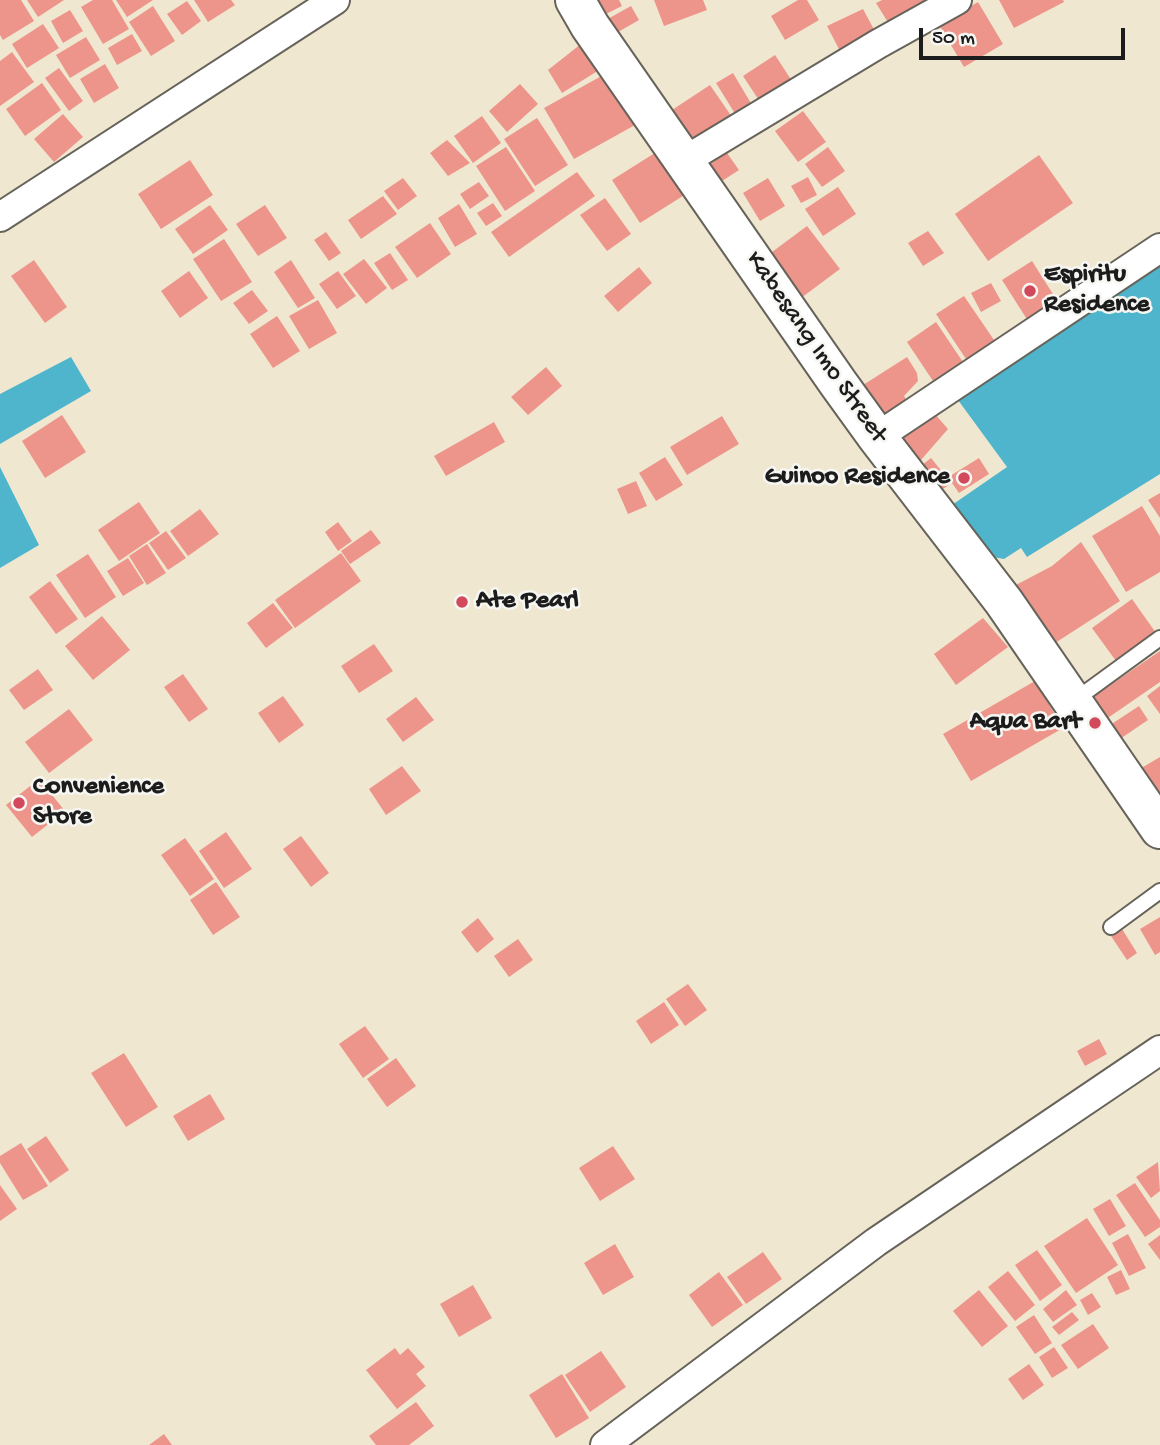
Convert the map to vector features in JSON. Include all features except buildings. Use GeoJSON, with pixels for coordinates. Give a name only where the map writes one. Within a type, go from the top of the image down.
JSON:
{"type":"FeatureCollection","features":[{"type":"Feature","properties":{"kind":"main road","name":"Kabesang Imo Street"},"geometry":{"type":"LineString","coordinates":[[575,0],[590,26],[877,437],[1004,601],[1160,829]]}},
{"type":"Feature","properties":{"kind":"street"},"geometry":{"type":"LineString","coordinates":[[0,218],[335,0]]}},
{"type":"Feature","properties":{"kind":"street"},"geometry":{"type":"LineString","coordinates":[[684,161],[878,44],[957,0]]}},
{"type":"Feature","properties":{"kind":"street"},"geometry":{"type":"LineString","coordinates":[[877,437],[1160,248]]}},
{"type":"Feature","properties":{"kind":"street"},"geometry":{"type":"LineString","coordinates":[[605,1445],[876,1242],[1160,1051]]}},
{"type":"Feature","properties":{"kind":"lane"},"geometry":{"type":"LineString","coordinates":[[1074,701],[1160,638]]}},
{"type":"Feature","properties":{"kind":"lane"},"geometry":{"type":"LineString","coordinates":[[1111,927],[1160,891]]}},
{"type":"Feature","properties":{"kind":"water"},"geometry":{"type":"Polygon","coordinates":[[[1160,265],[1160,474],[1027,557],[1021,548],[1004,559],[987,556],[949,507],[1007,467],[958,400],[1160,265]]]}},
{"type":"Feature","properties":{"kind":"water"},"geometry":{"type":"Polygon","coordinates":[[[71,357],[91,391],[0,444],[0,394],[71,357]]]}},
{"type":"Feature","properties":{"kind":"water"},"geometry":{"type":"Polygon","coordinates":[[[0,467],[39,545],[0,568],[0,467]]]}},
{"type":"Feature","properties":{"kind":"place","name":"Espiritu Residence"},"geometry":{"type":"Point","coordinates":[1030,291]}},
{"type":"Feature","properties":{"kind":"place","name":"Guinoo Residence"},"geometry":{"type":"Point","coordinates":[964,478]}},
{"type":"Feature","properties":{"kind":"place","name":"Ate Pearl"},"geometry":{"type":"Point","coordinates":[462,602]}},
{"type":"Feature","properties":{"kind":"place","name":"Aqua Bart"},"geometry":{"type":"Point","coordinates":[1095,723]}},
{"type":"Feature","properties":{"kind":"place","name":"Convenience Store"},"geometry":{"type":"Point","coordinates":[19,803]}}]}
